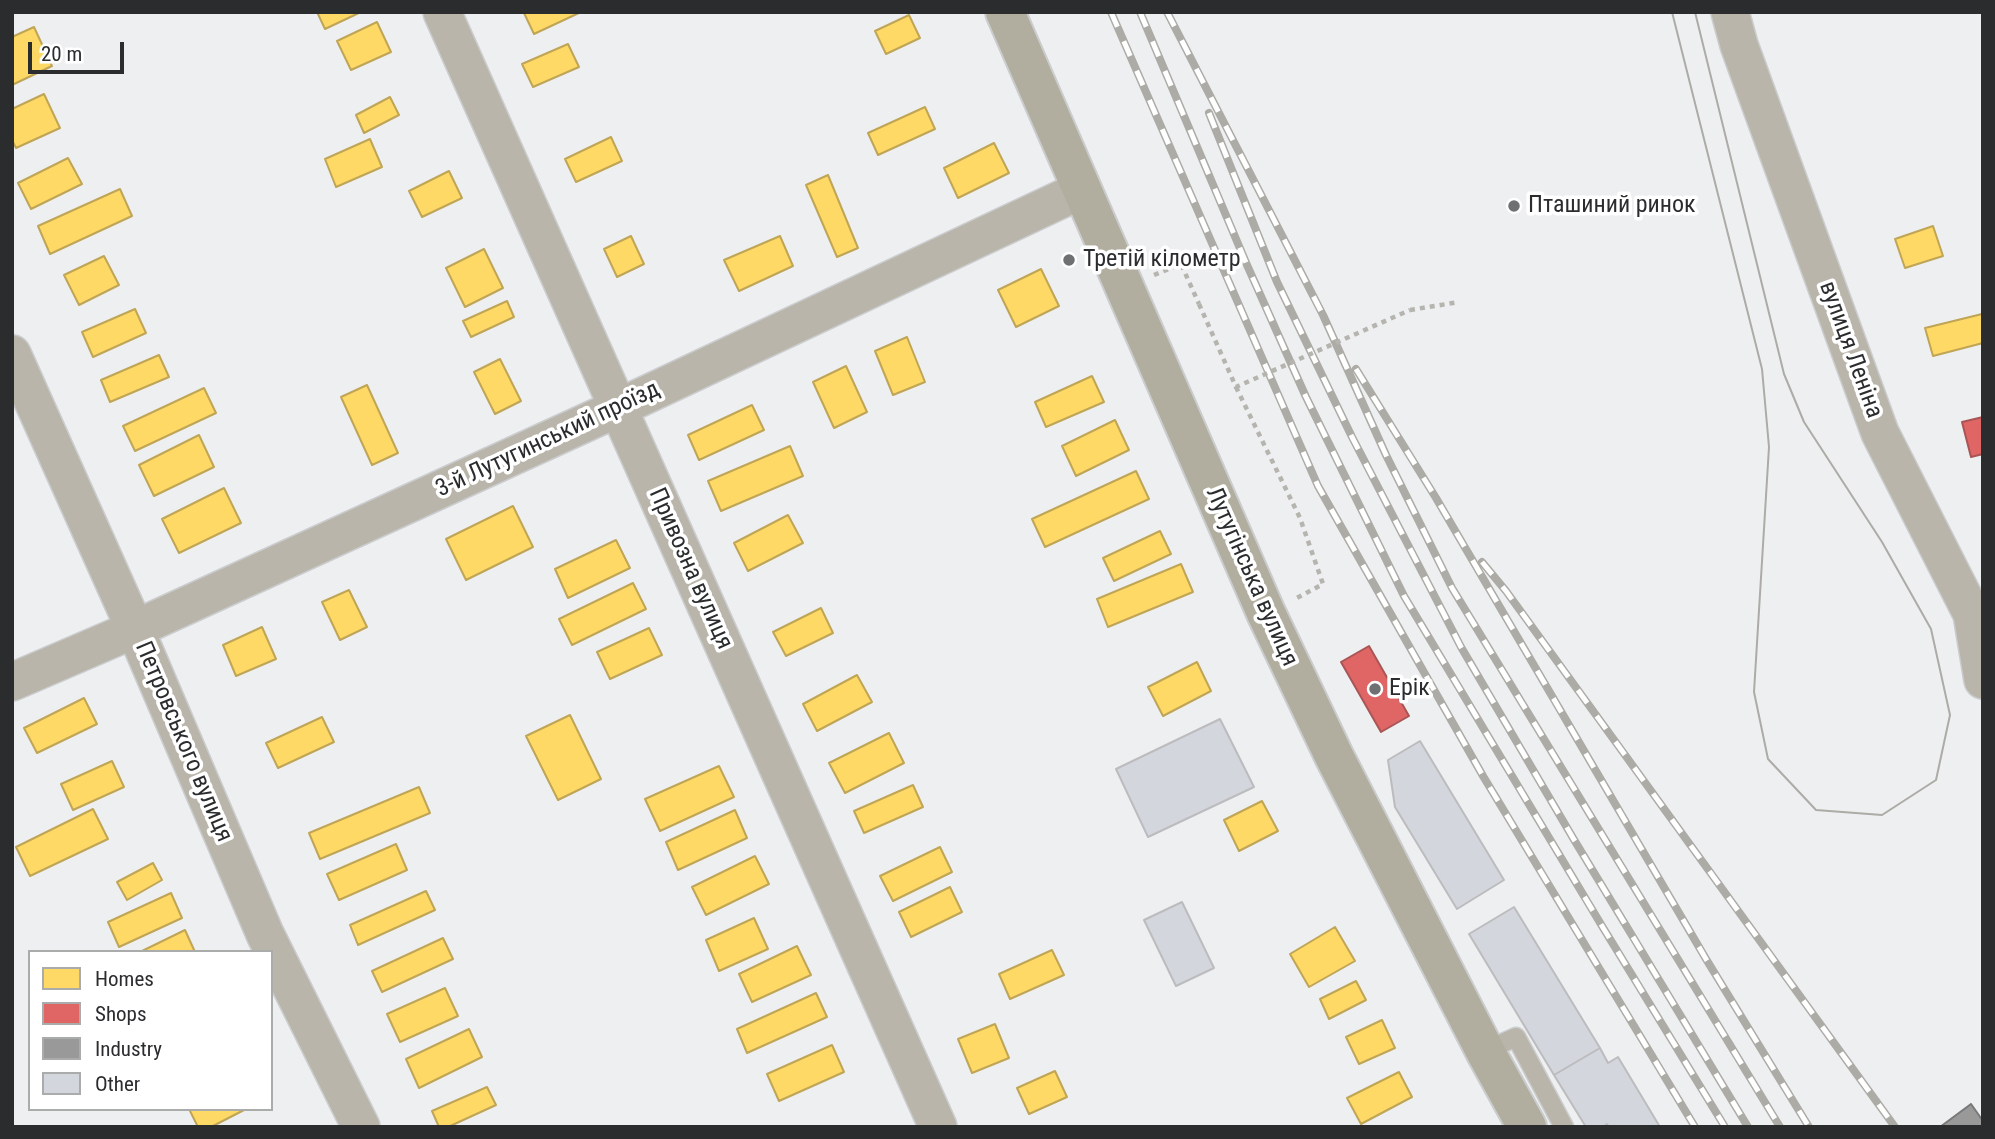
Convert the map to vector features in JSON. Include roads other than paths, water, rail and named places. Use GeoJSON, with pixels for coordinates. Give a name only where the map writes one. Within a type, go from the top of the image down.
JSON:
{"type":"FeatureCollection","features":[{"type":"Feature","properties":{"kind":"main road","name":"Лутугінська вулиця"},"geometry":{"type":"LineString","coordinates":[[1005,12],[1266,613],[1334,756],[1485,1051],[1527,1127]]}},
{"type":"Feature","properties":{"kind":"street","name":"Привозна вулиця"},"geometry":{"type":"LineString","coordinates":[[442,12],[938,1127]]}},
{"type":"Feature","properties":{"kind":"street","name":"вулиця Леніна"},"geometry":{"type":"LineString","coordinates":[[1730,12],[1739,46],[1880,433],[1978,612],[1983,680]]}},
{"type":"Feature","properties":{"kind":"street","name":"3-й Лутугинський проїзд"},"geometry":{"type":"LineString","coordinates":[[12,682],[135,629],[618,408],[1081,191]]}},
{"type":"Feature","properties":{"kind":"street","name":"Петровського вулиця"},"geometry":{"type":"LineString","coordinates":[[12,354],[135,629],[265,933],[362,1127]]}},
{"type":"Feature","properties":{"kind":"lane"},"geometry":{"type":"LineString","coordinates":[[1485,1051],[1516,1037],[1564,1127]]}},
{"type":"Feature","properties":{"kind":"tram line"},"geometry":{"type":"LineString","coordinates":[[1672,12],[1762,369],[1769,447],[1754,692],[1768,759],[1816,810],[1882,815],[1936,780],[1950,715],[1931,629],[1882,542],[1804,422],[1784,374],[1695,12]]}},
{"type":"Feature","properties":{"kind":"railway"},"geometry":{"type":"LineString","coordinates":[[1111,12],[1318,486],[1483,776],[1695,1127]]}},
{"type":"Feature","properties":{"kind":"railway"},"geometry":{"type":"LineString","coordinates":[[1140,12],[1306,397],[1404,596],[1725,1127]]}},
{"type":"Feature","properties":{"kind":"railway"},"geometry":{"type":"LineString","coordinates":[[1167,12],[1323,315],[1386,455],[1452,588],[1780,1127]]}},
{"type":"Feature","properties":{"kind":"railway"},"geometry":{"type":"LineString","coordinates":[[1209,113],[1277,282],[1352,437],[1461,647],[1748,1127]]}},
{"type":"Feature","properties":{"kind":"railway"},"geometry":{"type":"LineString","coordinates":[[1356,369],[1436,498],[1706,959],[1809,1127]]}},
{"type":"Feature","properties":{"kind":"railway"},"geometry":{"type":"LineString","coordinates":[[1482,562],[1506,591],[1895,1127]]}},
{"type":"Feature","properties":{"kind":"place","name":"Пташиний ринок"},"geometry":{"type":"Point","coordinates":[1514,206]}},
{"type":"Feature","properties":{"kind":"place","name":"Третій кілометр"},"geometry":{"type":"Point","coordinates":[1069,260]}},
{"type":"Feature","properties":{"kind":"place","name":"Ерік"},"geometry":{"type":"Point","coordinates":[1375,689]}}]}
